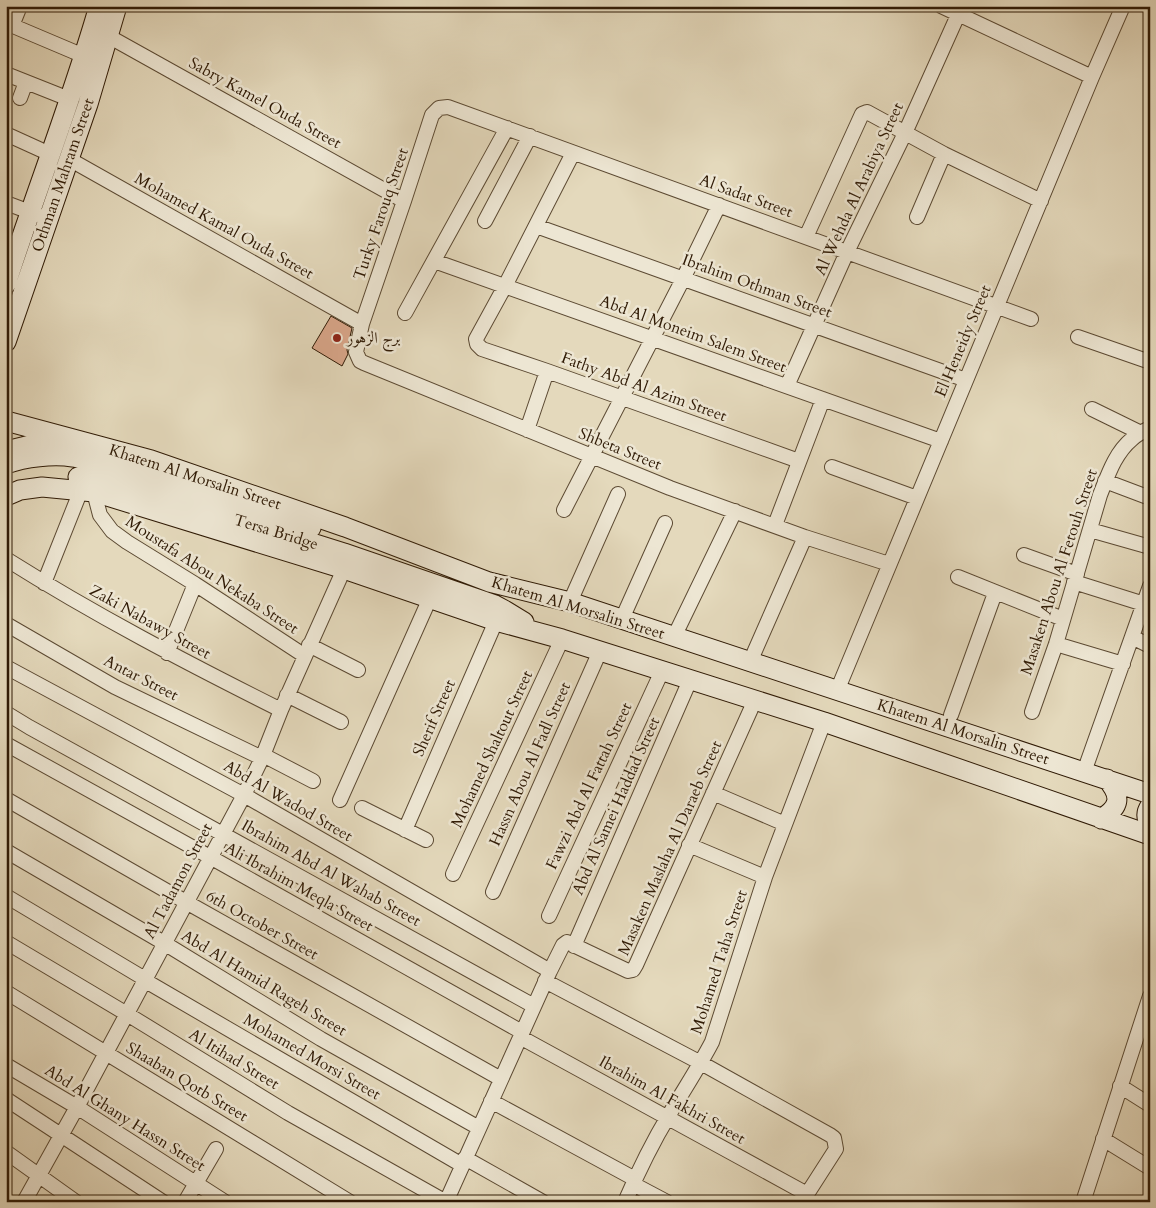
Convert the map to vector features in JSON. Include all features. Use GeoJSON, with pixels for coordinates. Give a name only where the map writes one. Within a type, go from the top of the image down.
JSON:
{"type":"FeatureCollection","features":[{"type":"Feature","properties":{"kind":"main road","name":"Othman Mahram Street"},"geometry":{"type":"LineString","coordinates":[[8,273],[84,56],[99,6]]}},
{"type":"Feature","properties":{"kind":"main road","name":"Othman Mahram Street"},"geometry":{"type":"LineString","coordinates":[[6,342],[95,84],[117,6]]}},
{"type":"Feature","properties":{"kind":"main road","name":"Khatem Al Morsalin Street"},"geometry":{"type":"LineString","coordinates":[[6,421],[161,463],[345,527],[489,582],[570,602],[1150,794]]}},
{"type":"Feature","properties":{"kind":"main road"},"geometry":{"type":"LineString","coordinates":[[6,451],[62,437]]}},
{"type":"Feature","properties":{"kind":"main road","name":"Tersa Bridge"},"geometry":{"type":"LineString","coordinates":[[6,464],[39,457],[71,457],[96,462],[418,562],[489,582]]}},
{"type":"Feature","properties":{"kind":"main road","name":"Tersa Bridge"},"geometry":{"type":"LineString","coordinates":[[6,486],[18,480],[44,476],[82,486],[104,481],[344,553],[495,606],[516,617],[535,632]]}},
{"type":"Feature","properties":{"kind":"main road"},"geometry":{"type":"LineString","coordinates":[[6,496],[20,490],[42,487],[82,486],[344,569],[496,621],[562,639],[824,722],[1150,835]]}},
{"type":"Feature","properties":{"kind":"main road"},"geometry":{"type":"LineString","coordinates":[[1101,819],[1113,809],[1117,798],[1114,787],[1107,779]]}},
{"type":"Feature","properties":{"kind":"main road"},"geometry":{"type":"LineString","coordinates":[[1150,806],[1146,816],[1150,824]]}},
{"type":"Feature","properties":{"kind":"street"},"geometry":{"type":"LineString","coordinates":[[20,6],[9,24],[84,56]]}},
{"type":"Feature","properties":{"kind":"street"},"geometry":{"type":"LineString","coordinates":[[941,6],[960,10],[1092,77]]}},
{"type":"Feature","properties":{"kind":"street","name":"El Heneidy Street"},"geometry":{"type":"LineString","coordinates":[[837,691],[1123,6]]}},
{"type":"Feature","properties":{"kind":"street","name":"Al Wehda Al Arabiya Street"},"geometry":{"type":"LineString","coordinates":[[787,386],[960,10]]}},
{"type":"Feature","properties":{"kind":"street","name":"Sabry Kamel Ouda Street"},"geometry":{"type":"LineString","coordinates":[[108,36],[404,201]]}},
{"type":"Feature","properties":{"kind":"street"},"geometry":{"type":"LineString","coordinates":[[6,74],[69,99]]}},
{"type":"Feature","properties":{"kind":"street"},"geometry":{"type":"LineString","coordinates":[[20,98],[26,82]]}},
{"type":"Feature","properties":{"kind":"street","name":"Turky Farouq Street"},"geometry":{"type":"LineString","coordinates":[[357,343],[432,115],[439,108],[448,107]]}},
{"type":"Feature","properties":{"kind":"street","name":"Al Sadat Street"},"geometry":{"type":"LineString","coordinates":[[448,107],[1031,319]]}},
{"type":"Feature","properties":{"kind":"street"},"geometry":{"type":"LineString","coordinates":[[806,237],[862,114],[867,112],[944,154],[1040,201]]}},
{"type":"Feature","properties":{"kind":"street"},"geometry":{"type":"LineString","coordinates":[[406,313],[507,128]]}},
{"type":"Feature","properties":{"kind":"street"},"geometry":{"type":"LineString","coordinates":[[6,134],[50,154]]}},
{"type":"Feature","properties":{"kind":"street"},"geometry":{"type":"LineString","coordinates":[[485,221],[530,136]]}},
{"type":"Feature","properties":{"kind":"street"},"geometry":{"type":"LineString","coordinates":[[505,286],[573,152]]}},
{"type":"Feature","properties":{"kind":"street"},"geometry":{"type":"LineString","coordinates":[[917,217],[944,154]]}},
{"type":"Feature","properties":{"kind":"street","name":"Mohamed Kamal Ouda Street"},"geometry":{"type":"LineString","coordinates":[[70,159],[362,324]]}},
{"type":"Feature","properties":{"kind":"street"},"geometry":{"type":"LineString","coordinates":[[6,202],[48,219]]}},
{"type":"Feature","properties":{"kind":"street"},"geometry":{"type":"LineString","coordinates":[[564,510],[684,279],[719,205]]}},
{"type":"Feature","properties":{"kind":"street","name":"Ibrahim Othman Street"},"geometry":{"type":"LineString","coordinates":[[536,226],[966,380]]}},
{"type":"Feature","properties":{"kind":"street","name":"Abd Al Moneim Salem Street"},"geometry":{"type":"LineString","coordinates":[[434,261],[941,441]]}},
{"type":"Feature","properties":{"kind":"street","name":"Fathy Abd Al Azim Street"},"geometry":{"type":"LineString","coordinates":[[505,286],[476,339],[477,344],[482,348],[799,461]]}},
{"type":"Feature","properties":{"kind":"street"},"geometry":{"type":"LineString","coordinates":[[1078,337],[1150,362]]}},
{"type":"Feature","properties":{"kind":"street","name":"Shbeta Street"},"geometry":{"type":"LineString","coordinates":[[357,343],[356,352],[360,361],[364,364],[670,488],[805,537],[889,564]]}},
{"type":"Feature","properties":{"kind":"street"},"geometry":{"type":"LineString","coordinates":[[527,430],[547,370]]}},
{"type":"Feature","properties":{"kind":"street"},"geometry":{"type":"LineString","coordinates":[[775,525],[823,399]]}},
{"type":"Feature","properties":{"kind":"street"},"geometry":{"type":"LineString","coordinates":[[1092,409],[1145,431]]}},
{"type":"Feature","properties":{"kind":"street","name":"Masaken Abou Al Fetouh Street"},"geometry":{"type":"LineString","coordinates":[[1032,712],[1056,644],[1106,481],[1119,454],[1133,438],[1145,431]]}},
{"type":"Feature","properties":{"kind":"street"},"geometry":{"type":"LineString","coordinates":[[832,467],[917,498]]}},
{"type":"Feature","properties":{"kind":"street"},"geometry":{"type":"LineString","coordinates":[[1106,481],[1150,498]]}},
{"type":"Feature","properties":{"kind":"street"},"geometry":{"type":"LineString","coordinates":[[44,583],[82,486]]}},
{"type":"Feature","properties":{"kind":"street","name":"Moustafa Abou Nekaba Street"},"geometry":{"type":"LineString","coordinates":[[82,486],[100,516],[112,531],[127,542],[307,651],[358,670]]}},
{"type":"Feature","properties":{"kind":"street"},"geometry":{"type":"LineString","coordinates":[[570,602],[618,494]]}},
{"type":"Feature","properties":{"kind":"street"},"geometry":{"type":"LineString","coordinates":[[674,637],[735,511]]}},
{"type":"Feature","properties":{"kind":"street"},"geometry":{"type":"LineString","coordinates":[[622,620],[665,523]]}},
{"type":"Feature","properties":{"kind":"street"},"geometry":{"type":"LineString","coordinates":[[1090,530],[1150,547]]}},
{"type":"Feature","properties":{"kind":"street"},"geometry":{"type":"LineString","coordinates":[[750,662],[805,537]]}},
{"type":"Feature","properties":{"kind":"street"},"geometry":{"type":"LineString","coordinates":[[1024,555],[1076,578],[1144,604]]}},
{"type":"Feature","properties":{"kind":"street","name":"Zaki Nabawy Street"},"geometry":{"type":"LineString","coordinates":[[6,559],[44,583],[167,653],[280,710]]}},
{"type":"Feature","properties":{"kind":"street","name":"Al Tadamon Street"},"geometry":{"type":"LineString","coordinates":[[24,1202],[244,795],[263,756],[280,710],[344,569]]}},
{"type":"Feature","properties":{"kind":"street"},"geometry":{"type":"LineString","coordinates":[[958,577],[1063,619]]}},
{"type":"Feature","properties":{"kind":"street"},"geometry":{"type":"LineString","coordinates":[[167,653],[195,584]]}},
{"type":"Feature","properties":{"kind":"street"},"geometry":{"type":"LineString","coordinates":[[1084,772],[1150,586]]}},
{"type":"Feature","properties":{"kind":"street"},"geometry":{"type":"LineString","coordinates":[[951,716],[995,593]]}},
{"type":"Feature","properties":{"kind":"street"},"geometry":{"type":"LineString","coordinates":[[340,800],[430,598]]}},
{"type":"Feature","properties":{"kind":"street","name":"Sherif Street"},"geometry":{"type":"LineString","coordinates":[[405,830],[496,621]]}},
{"type":"Feature","properties":{"kind":"street","name":"Antar Street"},"geometry":{"type":"LineString","coordinates":[[6,624],[115,686],[313,781]]}},
{"type":"Feature","properties":{"kind":"street"},"geometry":{"type":"LineString","coordinates":[[1132,637],[1150,646]]}},
{"type":"Feature","properties":{"kind":"street","name":"Mohamed Shaltout Street"},"geometry":{"type":"LineString","coordinates":[[453,874],[562,639]]}},
{"type":"Feature","properties":{"kind":"street"},"geometry":{"type":"LineString","coordinates":[[1056,644],[1123,664]]}},
{"type":"Feature","properties":{"kind":"street","name":"Hassn Abou Al Fadl Street"},"geometry":{"type":"LineString","coordinates":[[493,892],[600,651]]}},
{"type":"Feature","properties":{"kind":"street","name":"Abd Al Wadod Street"},"geometry":{"type":"LineString","coordinates":[[6,667],[244,795],[548,976],[830,1135],[834,1138],[836,1149],[804,1198]]}},
{"type":"Feature","properties":{"kind":"street","name":"Fawzi Abd Al Fattah Street"},"geometry":{"type":"LineString","coordinates":[[549,916],[662,671]]}},
{"type":"Feature","properties":{"kind":"street","name":"Abd Al Samei Haddad Street"},"geometry":{"type":"LineString","coordinates":[[446,1202],[548,976],[563,945],[570,944],[690,680]]}},
{"type":"Feature","properties":{"kind":"street"},"geometry":{"type":"LineString","coordinates":[[287,695],[341,722]]}},
{"type":"Feature","properties":{"kind":"street","name":"Masaken Maslaha Al Daraeb Street"},"geometry":{"type":"LineString","coordinates":[[570,944],[628,971],[633,970],[755,700]]}},
{"type":"Feature","properties":{"kind":"street","name":"Ibrahim Abd Al Wahab Street"},"geometry":{"type":"LineString","coordinates":[[6,713],[534,1006]]}},
{"type":"Feature","properties":{"kind":"street","name":"Mohamed Taha Street"},"geometry":{"type":"LineString","coordinates":[[625,1202],[668,1117],[712,1042],[765,877],[824,722]]}},
{"type":"Feature","properties":{"kind":"street","name":"Ali Ibrahim Meqla Street"},"geometry":{"type":"LineString","coordinates":[[6,744],[210,857],[521,1035]]}},
{"type":"Feature","properties":{"kind":"street"},"geometry":{"type":"LineString","coordinates":[[713,793],[785,824]]}},
{"type":"Feature","properties":{"kind":"street","name":"6th October Street"},"geometry":{"type":"LineString","coordinates":[[6,799],[501,1079]]}},
{"type":"Feature","properties":{"kind":"street"},"geometry":{"type":"LineString","coordinates":[[362,808],[426,840]]}},
{"type":"Feature","properties":{"kind":"street"},"geometry":{"type":"LineString","coordinates":[[690,845],[765,877]]}},
{"type":"Feature","properties":{"kind":"street","name":"Abd Al Hamid Rageh Street"},"geometry":{"type":"LineString","coordinates":[[6,851],[164,943],[321,1039],[479,1128]]}},
{"type":"Feature","properties":{"kind":"street","name":"Mohamed Morsi Street"},"geometry":{"type":"LineString","coordinates":[[6,896],[145,980],[464,1161],[543,1202]]}},
{"type":"Feature","properties":{"kind":"street","name":"Al Itihad Street"},"geometry":{"type":"LineString","coordinates":[[6,942],[288,1113],[446,1202]]}},
{"type":"Feature","properties":{"kind":"street","name":"Shaaban Qotb Street"},"geometry":{"type":"LineString","coordinates":[[6,992],[350,1202]]}},
{"type":"Feature","properties":{"kind":"street"},"geometry":{"type":"LineString","coordinates":[[1083,1202],[1120,1086],[1145,1027],[1150,996]]}},
{"type":"Feature","properties":{"kind":"street","name":"Ibrahim Al Fakhri Street"},"geometry":{"type":"LineString","coordinates":[[521,1035],[668,1117],[804,1198]]}},
{"type":"Feature","properties":{"kind":"street","name":"Abd Al Ghany Hassn Street"},"geometry":{"type":"LineString","coordinates":[[6,1065],[77,1107],[225,1202]]}},
{"type":"Feature","properties":{"kind":"street"},"geometry":{"type":"LineString","coordinates":[[1120,1086],[1150,1105]]}},
{"type":"Feature","properties":{"kind":"street"},"geometry":{"type":"LineString","coordinates":[[6,1099],[164,1202]]}},
{"type":"Feature","properties":{"kind":"street"},"geometry":{"type":"LineString","coordinates":[[491,1101],[634,1181],[667,1202]]}},
{"type":"Feature","properties":{"kind":"street"},"geometry":{"type":"LineString","coordinates":[[1103,1139],[1150,1168]]}},
{"type":"Feature","properties":{"kind":"street"},"geometry":{"type":"LineString","coordinates":[[185,1202],[216,1149]]}},
{"type":"Feature","properties":{"kind":"street"},"geometry":{"type":"LineString","coordinates":[[6,1152],[76,1202]]}},
{"type":"Feature","properties":{"kind":"building","name":"برج الزهور"},"geometry":{"type":"Polygon","coordinates":[[[331,316],[352,328],[347,350],[348,354],[342,366],[312,348],[331,316]]]}},
{"type":"Feature","properties":{"kind":"place","name":"برج الزهور"},"geometry":{"type":"Point","coordinates":[337,338]}}]}
